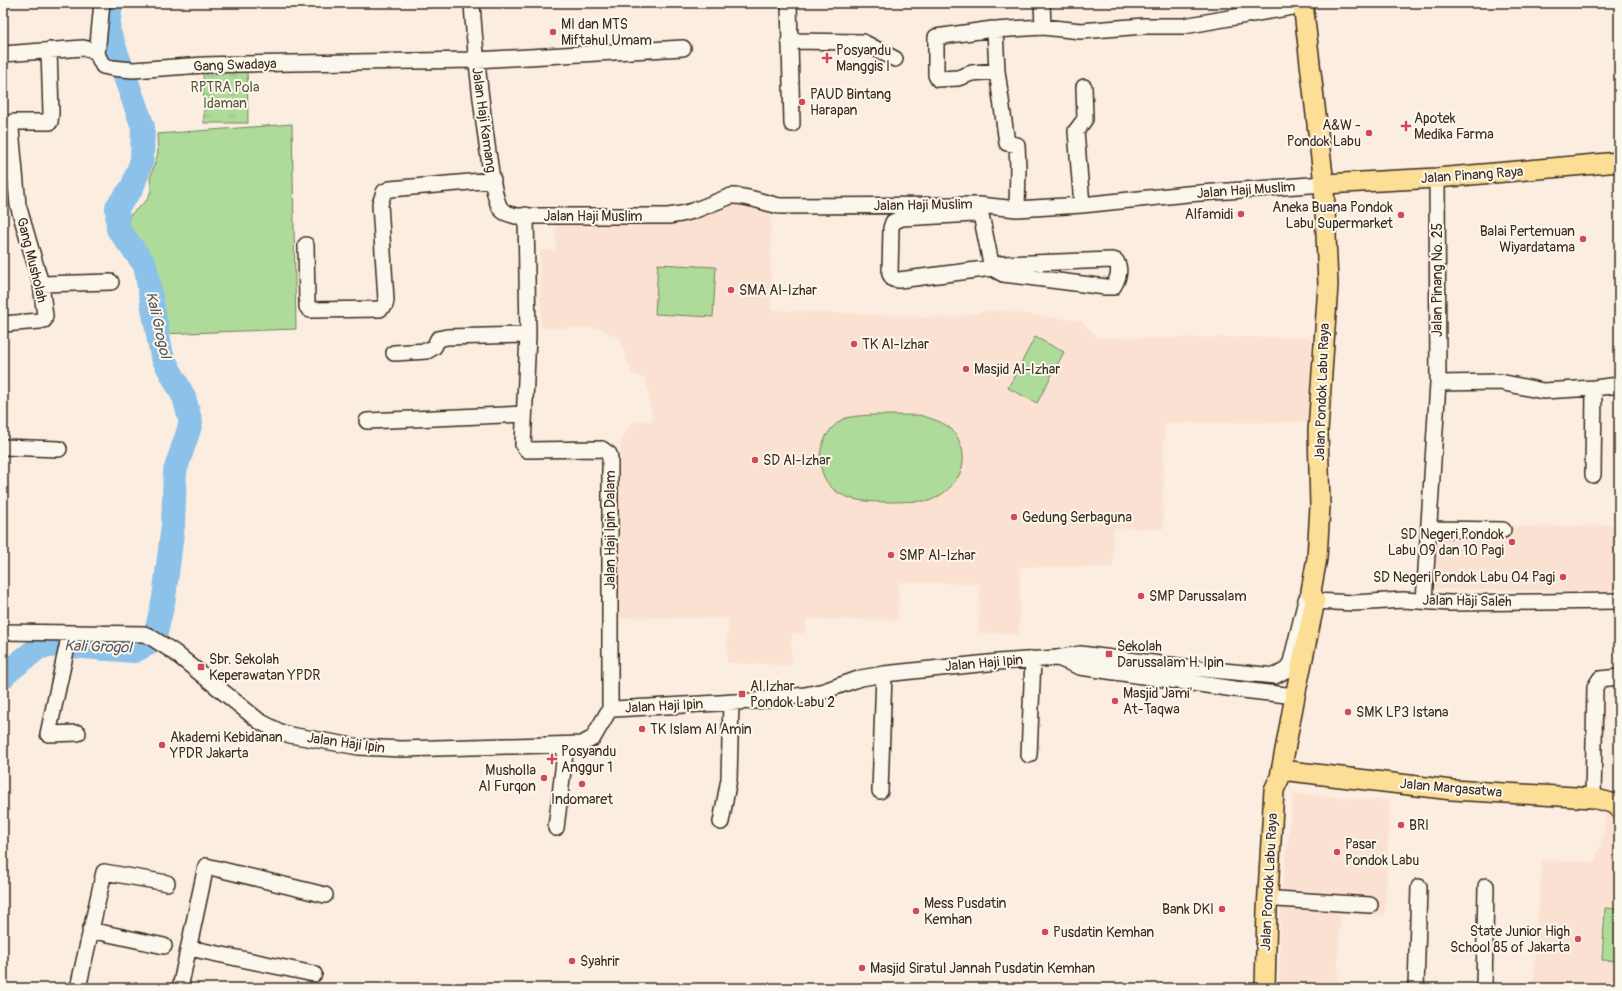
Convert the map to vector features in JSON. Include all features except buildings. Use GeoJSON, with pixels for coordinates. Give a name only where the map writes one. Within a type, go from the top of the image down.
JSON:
{"type":"FeatureCollection","features":[{"type":"Feature","properties":{"kind":"main road","name":"Jalan Pondok Labu Raya"},"geometry":{"type":"LineString","coordinates":[[1274,988],[1274,907],[1278,810],[1274,790],[1282,780],[1313,596],[1320,506],[1318,430],[1328,285],[1324,184],[1304,4]]}},
{"type":"Feature","properties":{"kind":"main road","name":"Jalan Pinang Raya"},"geometry":{"type":"LineString","coordinates":[[1324,184],[1437,178],[1619,162]]}},
{"type":"Feature","properties":{"kind":"main road"},"geometry":{"type":"LineString","coordinates":[[1325,204],[1334,188],[1346,182]]}},
{"type":"Feature","properties":{"kind":"main road","name":"Jalan Margasatwa"},"geometry":{"type":"LineString","coordinates":[[1282,780],[1593,798],[1615,804],[1619,808]]}},
{"type":"Feature","properties":{"kind":"main road","name":"Jalan Pondok Labu Raya"},"geometry":{"type":"LineString","coordinates":[[1265,988],[1274,907]]}},
{"type":"Feature","properties":{"kind":"street"},"geometry":{"type":"LineString","coordinates":[[3,54],[83,48],[91,50],[97,54],[102,3]]}},
{"type":"Feature","properties":{"kind":"street","name":"Jalan Haji Kamang"},"geometry":{"type":"LineString","coordinates":[[472,3],[476,60],[492,180],[499,206],[502,211],[508,214],[526,215]]}},
{"type":"Feature","properties":{"kind":"street"},"geometry":{"type":"LineString","coordinates":[[789,3],[792,124]]}},
{"type":"Feature","properties":{"kind":"street"},"geometry":{"type":"LineString","coordinates":[[1042,3],[1043,27]]}},
{"type":"Feature","properties":{"kind":"street"},"geometry":{"type":"LineString","coordinates":[[997,71],[972,73],[958,78],[938,79],[936,75],[936,37],[993,28],[995,30],[1043,27],[1081,31],[1144,26],[1184,26],[1304,4]]}},
{"type":"Feature","properties":{"kind":"street"},"geometry":{"type":"LineString","coordinates":[[995,30],[997,71],[1007,143],[1017,145],[1017,209]]}},
{"type":"Feature","properties":{"kind":"street"},"geometry":{"type":"LineString","coordinates":[[789,41],[862,42],[894,59]]}},
{"type":"Feature","properties":{"kind":"street","name":"Gang Swadaya"},"geometry":{"type":"LineString","coordinates":[[97,54],[103,66],[133,70],[211,64],[476,60],[683,48]]}},
{"type":"Feature","properties":{"kind":"street","name":"Gang Musholah"},"geometry":{"type":"LineString","coordinates":[[3,324],[40,321],[44,320],[45,316],[41,284],[18,205],[12,129],[13,122],[50,122],[49,50]]}},
{"type":"Feature","properties":{"kind":"street"},"geometry":{"type":"LineString","coordinates":[[1082,206],[1076,131],[1085,119],[1084,87]]}},
{"type":"Feature","properties":{"kind":"street","name":"Jalan Pinang No. 25"},"geometry":{"type":"LineString","coordinates":[[1424,601],[1430,529],[1438,383],[1437,178]]}},
{"type":"Feature","properties":{"kind":"street"},"geometry":{"type":"LineString","coordinates":[[306,245],[307,307],[310,310],[380,309],[385,305],[386,300],[380,204],[384,192],[390,188],[492,180]]}},
{"type":"Feature","properties":{"kind":"street","name":"Jalan Haji Muslim"},"geometry":{"type":"LineString","coordinates":[[526,215],[668,216],[693,211],[731,196],[752,198],[767,204],[780,206],[1017,209],[1082,206],[1219,191],[1324,184]]}},
{"type":"Feature","properties":{"kind":"street"},"geometry":{"type":"LineString","coordinates":[[992,268],[899,280],[893,279],[890,274],[891,228],[893,222],[902,218],[980,209],[992,268],[1003,274],[1106,287],[1113,287],[1119,276],[1118,264],[1116,261],[1112,260],[1002,264],[992,268]]}},
{"type":"Feature","properties":{"kind":"street","name":"Jalan Haji Ipin Dalam"},"geometry":{"type":"LineString","coordinates":[[526,215],[528,335],[523,445],[527,450],[602,449],[610,458],[610,710]]}},
{"type":"Feature","properties":{"kind":"street"},"geometry":{"type":"LineString","coordinates":[[41,284],[111,282]]}},
{"type":"Feature","properties":{"kind":"street"},"geometry":{"type":"LineString","coordinates":[[394,353],[427,351],[434,347],[438,339],[447,336],[528,335]]}},
{"type":"Feature","properties":{"kind":"street"},"geometry":{"type":"LineString","coordinates":[[1438,383],[1500,382],[1543,391],[1619,385]]}},
{"type":"Feature","properties":{"kind":"street"},"geometry":{"type":"LineString","coordinates":[[1593,475],[1594,388]]}},
{"type":"Feature","properties":{"kind":"street"},"geometry":{"type":"LineString","coordinates":[[367,421],[524,414]]}},
{"type":"Feature","properties":{"kind":"street"},"geometry":{"type":"LineString","coordinates":[[3,447],[59,449]]}},
{"type":"Feature","properties":{"kind":"street"},"geometry":{"type":"LineString","coordinates":[[1430,529],[1503,530]]}},
{"type":"Feature","properties":{"kind":"street","name":"Jalan Haji Saleh"},"geometry":{"type":"LineString","coordinates":[[1313,596],[1354,603],[1403,600],[1466,602],[1619,601]]}},
{"type":"Feature","properties":{"kind":"street","name":"Jalan Haji Ipin"},"geometry":{"type":"LineString","coordinates":[[68,644],[138,633],[149,636],[174,652],[260,721],[280,732],[290,735],[334,743],[381,749],[432,749],[514,745],[582,744],[590,741],[610,710],[754,701],[804,695],[861,678],[884,674],[1033,659],[1057,658],[1080,667],[1191,675],[1275,676],[1286,670],[1294,654],[1306,600],[1313,596]]}},
{"type":"Feature","properties":{"kind":"street"},"geometry":{"type":"LineString","coordinates":[[3,632],[68,644],[48,734],[78,733]]}},
{"type":"Feature","properties":{"kind":"street"},"geometry":{"type":"LineString","coordinates":[[1029,755],[1033,659]]}},
{"type":"Feature","properties":{"kind":"street"},"geometry":{"type":"LineString","coordinates":[[880,791],[884,674]]}},
{"type":"Feature","properties":{"kind":"street","name":"Jalan Haji Ipin"},"geometry":{"type":"LineString","coordinates":[[1191,675],[1295,696]]}},
{"type":"Feature","properties":{"kind":"street"},"geometry":{"type":"LineString","coordinates":[[1593,798],[1595,687],[1600,679],[1619,677]]}},
{"type":"Feature","properties":{"kind":"street"},"geometry":{"type":"LineString","coordinates":[[721,822],[729,779],[731,702]]}},
{"type":"Feature","properties":{"kind":"street"},"geometry":{"type":"LineString","coordinates":[[556,828],[566,744]]}},
{"type":"Feature","properties":{"kind":"street"},"geometry":{"type":"LineString","coordinates":[[180,988],[206,866],[325,895]]}},
{"type":"Feature","properties":{"kind":"street"},"geometry":{"type":"LineString","coordinates":[[78,988],[104,872],[167,883]]}},
{"type":"Feature","properties":{"kind":"street"},"geometry":{"type":"LineString","coordinates":[[1484,988],[1486,886]]}},
{"type":"Feature","properties":{"kind":"street"},"geometry":{"type":"LineString","coordinates":[[1416,988],[1419,887]]}},
{"type":"Feature","properties":{"kind":"street"},"geometry":{"type":"LineString","coordinates":[[1274,907],[1370,905]]}},
{"type":"Feature","properties":{"kind":"street"},"geometry":{"type":"LineString","coordinates":[[90,930],[164,946]]}},
{"type":"Feature","properties":{"kind":"street"},"geometry":{"type":"LineString","coordinates":[[189,948],[314,974]]}},
{"type":"Feature","properties":{"kind":"shaded area"},"geometry":{"type":"Polygon","coordinates":[[[730,193],[771,201],[771,310],[951,318],[994,310],[1081,321],[1098,338],[1311,337],[1312,422],[1164,423],[1163,529],[1113,528],[1113,567],[1020,567],[1019,634],[979,633],[980,584],[899,582],[898,620],[806,619],[805,633],[792,634],[791,665],[727,663],[728,618],[616,618],[621,438],[633,422],[653,420],[646,379],[632,374],[620,339],[599,328],[541,328],[540,251],[556,250],[556,211],[662,220],[730,193]]]}},
{"type":"Feature","properties":{"kind":"shaded area"},"geometry":{"type":"Polygon","coordinates":[[[1619,525],[1619,592],[1432,589],[1437,528],[1619,525]]]}},
{"type":"Feature","properties":{"kind":"shaded area","name":"Pasar Pondok Labu"},"geometry":{"type":"Polygon","coordinates":[[[1293,794],[1390,801],[1385,916],[1340,914],[1337,988],[1279,988],[1281,902],[1293,794]]]}},
{"type":"Feature","properties":{"kind":"shaded area","name":"State Junior High School 85 of Jakarta"},"geometry":{"type":"Polygon","coordinates":[[[1607,805],[1619,809],[1619,988],[1533,988],[1542,860],[1595,862],[1604,832],[1607,805]]]}},
{"type":"Feature","properties":{"kind":"green space","name":"RPTRA Pola Idaman"},"geometry":{"type":"Polygon","coordinates":[[[203,67],[247,67],[248,123],[204,123],[203,67]]]}},
{"type":"Feature","properties":{"kind":"green space"},"geometry":{"type":"Polygon","coordinates":[[[292,124],[296,329],[161,334],[157,282],[128,246],[126,225],[130,215],[147,200],[151,191],[150,178],[158,153],[157,134],[292,124]]]}},
{"type":"Feature","properties":{"kind":"green space"},"geometry":{"type":"Polygon","coordinates":[[[658,264],[716,267],[713,317],[655,314],[658,264]]]}},
{"type":"Feature","properties":{"kind":"green space"},"geometry":{"type":"Polygon","coordinates":[[[1035,337],[1064,352],[1037,403],[1008,388],[1035,337]]]}},
{"type":"Feature","properties":{"kind":"green space"},"geometry":{"type":"Polygon","coordinates":[[[919,415],[947,426],[955,433],[960,443],[963,453],[961,470],[952,486],[945,492],[929,501],[865,501],[847,497],[837,492],[824,477],[821,468],[821,448],[831,429],[842,420],[854,416],[919,415]]]}},
{"type":"Feature","properties":{"kind":"green space"},"geometry":{"type":"Polygon","coordinates":[[[1605,908],[1619,909],[1619,961],[1602,960],[1605,908]]]}},
{"type":"Feature","properties":{"kind":"waterway","name":"Kali Grogol"},"geometry":{"type":"LineString","coordinates":[[3,677],[39,647],[57,645],[134,651],[154,641],[164,598],[173,525],[175,471],[191,423],[184,397],[162,356],[145,265],[118,229],[117,207],[132,188],[142,160],[143,127],[108,29],[111,3]]}},
{"type":"Feature","properties":{"kind":"place","name":"MI dan MTS Miftahul Umam"},"geometry":{"type":"Point","coordinates":[553,32]}},
{"type":"Feature","properties":{"kind":"place","name":"Posyandu Manggis I"},"geometry":{"type":"Point","coordinates":[827,58]}},
{"type":"Feature","properties":{"kind":"place","name":"PAUD Bintang Harapan"},"geometry":{"type":"Point","coordinates":[802,102]}},
{"type":"Feature","properties":{"kind":"place","name":"Apotek Medika Farma"},"geometry":{"type":"Point","coordinates":[1406,126]}},
{"type":"Feature","properties":{"kind":"place","name":"A&W - Pondok Labu"},"geometry":{"type":"Point","coordinates":[1369,133]}},
{"type":"Feature","properties":{"kind":"place","name":"Alfamidi"},"geometry":{"type":"Point","coordinates":[1241,214]}},
{"type":"Feature","properties":{"kind":"place","name":"Aneka Buana Pondok Labu Supermarket"},"geometry":{"type":"Point","coordinates":[1401,215]}},
{"type":"Feature","properties":{"kind":"place","name":"Balai Pertemuan Wiyardatama"},"geometry":{"type":"Point","coordinates":[1583,239]}},
{"type":"Feature","properties":{"kind":"place","name":"SMA Al-Izhar"},"geometry":{"type":"Point","coordinates":[731,290]}},
{"type":"Feature","properties":{"kind":"place","name":"TK Al-Izhar"},"geometry":{"type":"Point","coordinates":[854,344]}},
{"type":"Feature","properties":{"kind":"place","name":"Masjid Al-Izhar"},"geometry":{"type":"Point","coordinates":[966,369]}},
{"type":"Feature","properties":{"kind":"place","name":"SD Al-Izhar"},"geometry":{"type":"Point","coordinates":[755,460]}},
{"type":"Feature","properties":{"kind":"place","name":"Gedung Serbaguna"},"geometry":{"type":"Point","coordinates":[1014,517]}},
{"type":"Feature","properties":{"kind":"place","name":"SD Negeri Pondok Labu 09 dan 10 Pagi"},"geometry":{"type":"Point","coordinates":[1512,542]}},
{"type":"Feature","properties":{"kind":"place","name":"SMP Al-Izhar"},"geometry":{"type":"Point","coordinates":[891,555]}},
{"type":"Feature","properties":{"kind":"place","name":"SD Negeri Pondok Labu 04 Pagi"},"geometry":{"type":"Point","coordinates":[1563,577]}},
{"type":"Feature","properties":{"kind":"place","name":"SMP Darussalam"},"geometry":{"type":"Point","coordinates":[1141,596]}},
{"type":"Feature","properties":{"kind":"place","name":"Sekolah Darussalam H. Ipin"},"geometry":{"type":"Point","coordinates":[1109,654]}},
{"type":"Feature","properties":{"kind":"place","name":"Sbr. Sekolah Keperawatan YPDR"},"geometry":{"type":"Point","coordinates":[201,667]}},
{"type":"Feature","properties":{"kind":"place","name":"Al Izhar Pondok Labu 2"},"geometry":{"type":"Point","coordinates":[742,694]}},
{"type":"Feature","properties":{"kind":"place","name":"Masjid Jami' At-Taqwa"},"geometry":{"type":"Point","coordinates":[1115,701]}},
{"type":"Feature","properties":{"kind":"place","name":"SMK LP3 Istana"},"geometry":{"type":"Point","coordinates":[1348,712]}},
{"type":"Feature","properties":{"kind":"place","name":"TK Islam Al Amin"},"geometry":{"type":"Point","coordinates":[642,729]}},
{"type":"Feature","properties":{"kind":"place","name":"Akademi Kebidanan YPDR Jakarta"},"geometry":{"type":"Point","coordinates":[162,745]}},
{"type":"Feature","properties":{"kind":"place","name":"Posyandu Anggur 1"},"geometry":{"type":"Point","coordinates":[552,759]}},
{"type":"Feature","properties":{"kind":"place","name":"Musholla Al Furqon"},"geometry":{"type":"Point","coordinates":[544,778]}},
{"type":"Feature","properties":{"kind":"place","name":"Indomaret"},"geometry":{"type":"Point","coordinates":[582,784]}},
{"type":"Feature","properties":{"kind":"place","name":"BRI"},"geometry":{"type":"Point","coordinates":[1401,825]}},
{"type":"Feature","properties":{"kind":"place","name":"Pasar Pondok Labu"},"geometry":{"type":"Point","coordinates":[1337,852]}},
{"type":"Feature","properties":{"kind":"place","name":"Bank DKI"},"geometry":{"type":"Point","coordinates":[1222,909]}},
{"type":"Feature","properties":{"kind":"place","name":"Mess Pusdatin Kemhan"},"geometry":{"type":"Point","coordinates":[916,911]}},
{"type":"Feature","properties":{"kind":"place","name":"Pusdatin Kemhan"},"geometry":{"type":"Point","coordinates":[1045,932]}},
{"type":"Feature","properties":{"kind":"place","name":"State Junior High School 85 of Jakarta"},"geometry":{"type":"Point","coordinates":[1578,939]}},
{"type":"Feature","properties":{"kind":"place","name":"Syahrir"},"geometry":{"type":"Point","coordinates":[572,961]}},
{"type":"Feature","properties":{"kind":"place","name":"Masjid Siratul Jannah Pusdatin Kemhan"},"geometry":{"type":"Point","coordinates":[862,968]}}]}
